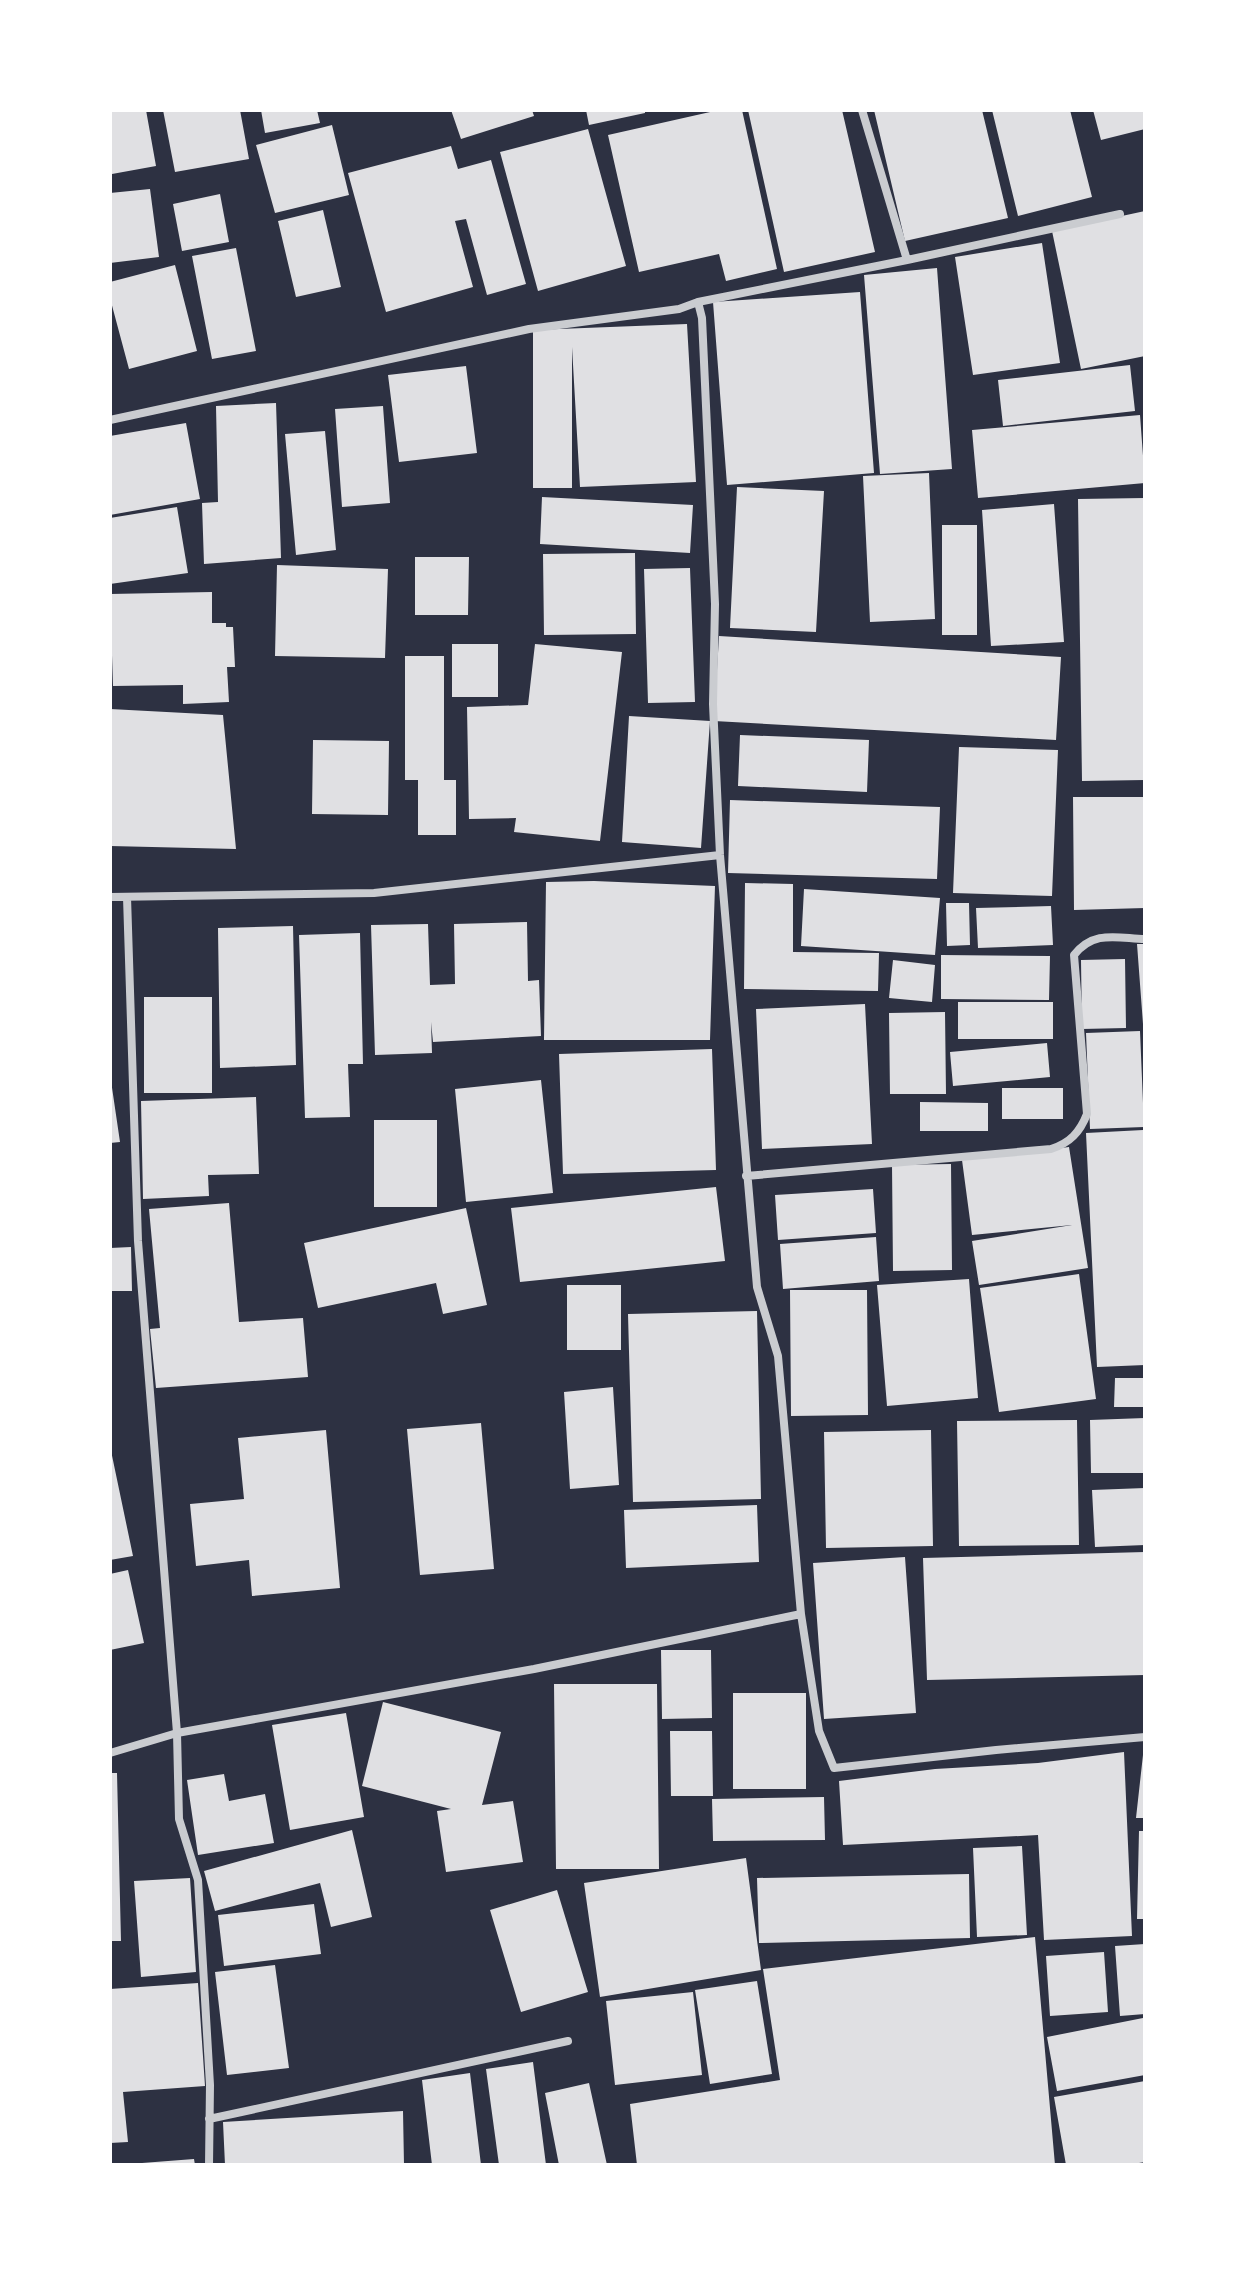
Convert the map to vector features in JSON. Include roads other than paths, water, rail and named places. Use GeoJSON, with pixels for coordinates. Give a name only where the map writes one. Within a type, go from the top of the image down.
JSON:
{"type":"FeatureCollection","features":[{"type":"Feature","properties":{"kind":"street"},"geometry":{"type":"LineString","coordinates":[[862,110],[907,260]]}},
{"type":"Feature","properties":{"kind":"street"},"geometry":{"type":"LineString","coordinates":[[110,420],[529,329],[679,309],[698,302],[1120,214]]}},
{"type":"Feature","properties":{"kind":"street"},"geometry":{"type":"LineString","coordinates":[[698,302],[702,318],[714,588],[713,704],[720,855],[746,1176],[757,1287],[778,1356],[801,1614],[819,1731],[834,1768],[1145,1737]]}},
{"type":"Feature","properties":{"kind":"street"},"geometry":{"type":"LineString","coordinates":[[110,897],[374,893],[720,855]]}},
{"type":"Feature","properties":{"kind":"street"},"geometry":{"type":"LineString","coordinates":[[127,897],[138,1241],[177,1733],[179,1819],[198,1880],[210,2085],[209,2165]]}},
{"type":"Feature","properties":{"kind":"street"},"geometry":{"type":"LineString","coordinates":[[746,1176],[1051,1149],[1065,1145],[1082,1127],[1087,1114],[1074,955],[1083,943],[1095,938],[1145,939]]}},
{"type":"Feature","properties":{"kind":"street"},"geometry":{"type":"LineString","coordinates":[[110,1753],[177,1733],[534,1669],[801,1614]]}},
{"type":"Feature","properties":{"kind":"street"},"geometry":{"type":"LineString","coordinates":[[209,2119],[568,2041]]}}]}
